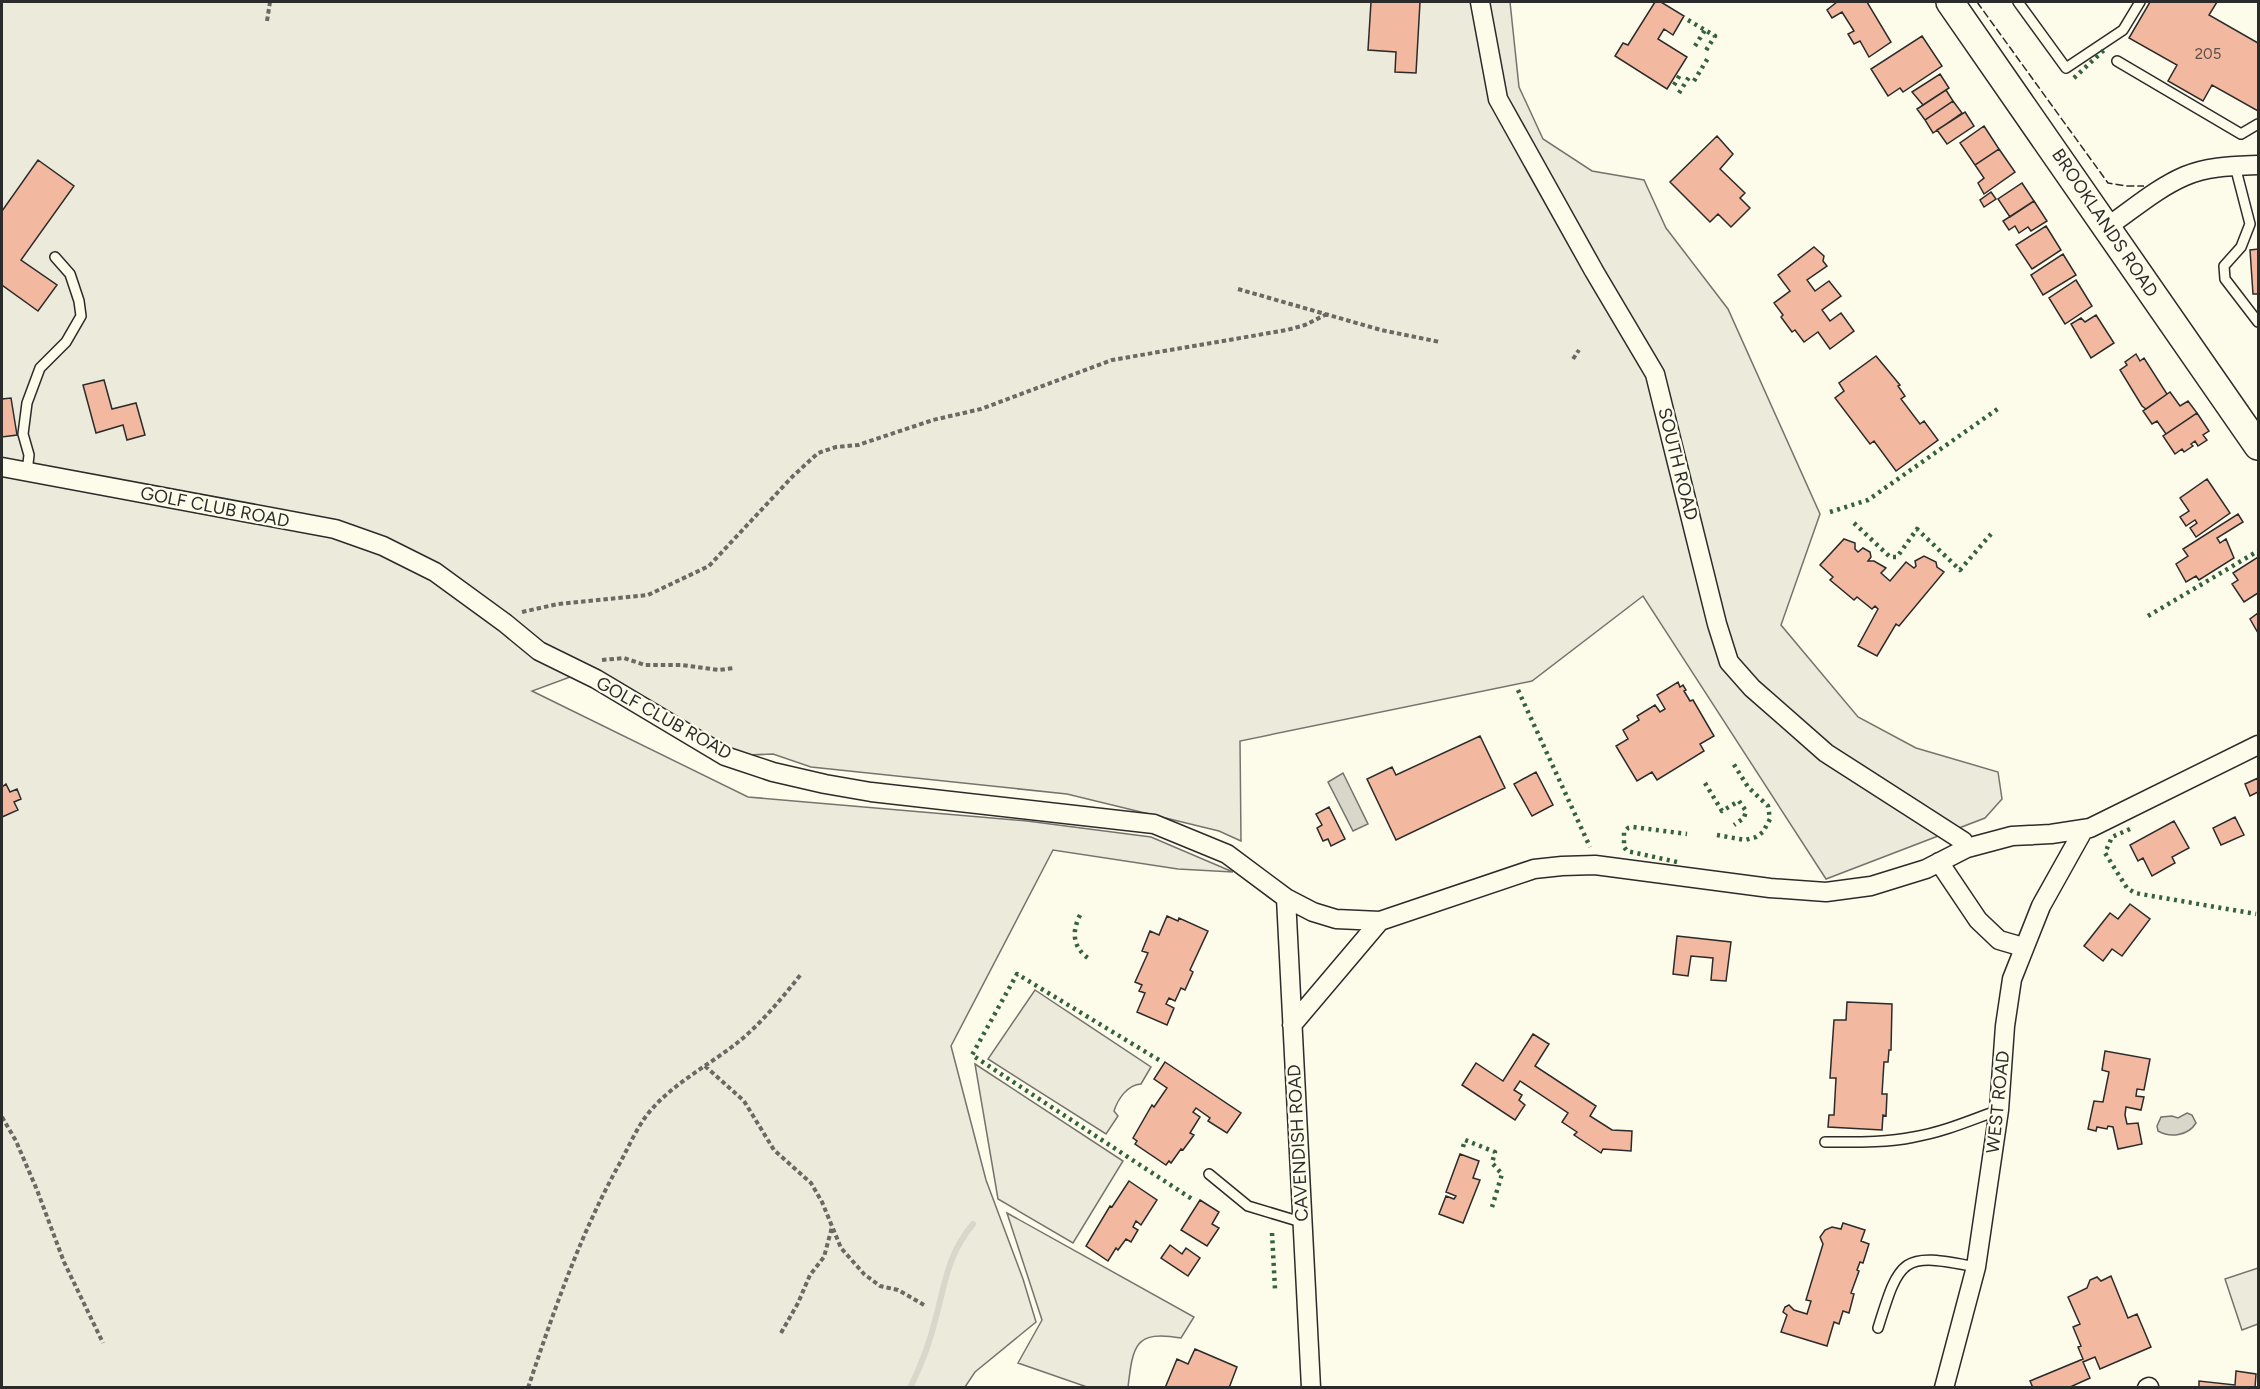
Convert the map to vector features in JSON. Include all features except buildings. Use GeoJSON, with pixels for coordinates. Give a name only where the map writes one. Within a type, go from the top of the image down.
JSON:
{"type":"FeatureCollection","features":[{"type":"Feature","properties":{"kind":"main road","name":"BROOKLANDS ROAD"},"geometry":{"type":"LineString","coordinates":[[1950,2],[2259,446]]}},
{"type":"Feature","properties":{"kind":"street","name":"SOUTH ROAD"},"geometry":{"type":"LineString","coordinates":[[1480,2],[1498,99],[1594,271],[1655,374],[1717,624],[1729,662],[1752,688],[1826,753],[1963,841],[1967,848]]}},
{"type":"Feature","properties":{"kind":"street"},"geometry":{"type":"LineString","coordinates":[[2107,227],[2166,186],[2186,176],[2206,170],[2259,165]]}},
{"type":"Feature","properties":{"kind":"street","name":"GOLF CLUB ROAD"},"geometry":{"type":"LineString","coordinates":[[2,467],[335,529],[383,546],[435,572],[504,622],[538,651],[596,679],[725,756],[773,772],[871,792],[1154,824],[1227,854],[1286,898],[1313,912],[1336,919],[1380,921]]}},
{"type":"Feature","properties":{"kind":"street"},"geometry":{"type":"LineString","coordinates":[[1292,1025],[1380,921],[1534,869],[1595,865],[1770,888],[1826,892],[1871,886],[1926,869],[1967,848],[2012,836],[2051,834],[2090,828],[2256,749]]}},
{"type":"Feature","properties":{"kind":"street","name":"WEST ROAD"},"geometry":{"type":"LineString","coordinates":[[1944,1388],[1976,1267],[2000,1110],[2012,979],[2041,906],[2084,829]]}},
{"type":"Feature","properties":{"kind":"street"},"geometry":{"type":"LineString","coordinates":[[1939,862],[1977,920],[1999,940],[2023,947]]}},
{"type":"Feature","properties":{"kind":"street","name":"CAVENDISH ROAD"},"geometry":{"type":"LineString","coordinates":[[1286,898],[1311,1388]]}},
{"type":"Feature","properties":{"kind":"lane"},"geometry":{"type":"LineString","coordinates":[[2018,2],[2066,68],[2124,30],[2140,2]]}},
{"type":"Feature","properties":{"kind":"lane"},"geometry":{"type":"LineString","coordinates":[[2117,61],[2241,134],[2259,124]]}},
{"type":"Feature","properties":{"kind":"lane"},"geometry":{"type":"LineString","coordinates":[[2235,166],[2250,224],[2241,247],[2224,266],[2225,279],[2259,322]]}},
{"type":"Feature","properties":{"kind":"lane"},"geometry":{"type":"LineString","coordinates":[[27,472],[29,455],[23,434],[27,402],[40,368],[66,342],[81,316],[79,301],[70,274],[55,257]]}},
{"type":"Feature","properties":{"kind":"lane"},"geometry":{"type":"LineString","coordinates":[[1825,1142],[1912,1138],[1942,1131],[2000,1110]]}},
{"type":"Feature","properties":{"kind":"lane"},"geometry":{"type":"LineString","coordinates":[[1209,1174],[1248,1206],[1301,1222]]}},
{"type":"Feature","properties":{"kind":"lane"},"geometry":{"type":"LineString","coordinates":[[1878,1328],[1889,1292],[1904,1267],[1914,1261],[1924,1259],[1976,1267]]}},
{"type":"Feature","properties":{"kind":"path"},"geometry":{"type":"LineString","coordinates":[[267,21],[270,2]]}},
{"type":"Feature","properties":{"kind":"path"},"geometry":{"type":"LineString","coordinates":[[1238,289],[1315,313],[1440,342]]}},
{"type":"Feature","properties":{"kind":"path"},"geometry":{"type":"LineString","coordinates":[[520,613],[558,604],[648,595],[708,566],[792,477],[818,453],[836,447],[858,445],[933,420],[981,409],[1112,360],[1287,330],[1305,325],[1327,314]]}},
{"type":"Feature","properties":{"kind":"path"},"geometry":{"type":"LineString","coordinates":[[1573,359],[1579,350]]}},
{"type":"Feature","properties":{"kind":"path"},"geometry":{"type":"LineString","coordinates":[[559,662],[614,658],[657,666],[682,665],[719,670],[734,668]]}},
{"type":"Feature","properties":{"kind":"path"},"geometry":{"type":"LineString","coordinates":[[528,1388],[575,1254],[604,1192],[641,1124],[652,1109],[678,1086],[758,1025],[802,973]]}},
{"type":"Feature","properties":{"kind":"path"},"geometry":{"type":"LineString","coordinates":[[705,1066],[744,1101],[774,1150],[811,1183],[818,1193],[841,1248],[864,1274],[880,1286],[898,1290],[924,1305]]}},
{"type":"Feature","properties":{"kind":"path"},"geometry":{"type":"LineString","coordinates":[[2,1117],[16,1141],[38,1190],[64,1262],[103,1343]]}},
{"type":"Feature","properties":{"kind":"path"},"geometry":{"type":"LineString","coordinates":[[781,1333],[810,1275],[824,1257],[832,1226]]}},
{"type":"Feature","properties":{"kind":"shaded area"},"geometry":{"type":"Polygon","coordinates":[[[2,2],[1510,2],[1519,87],[1543,139],[1592,171],[1644,180],[1666,228],[1728,309],[1820,514],[1781,625],[1858,717],[1916,748],[1998,772],[2002,799],[1985,818],[1826,879],[1643,596],[1532,681],[1240,741],[1241,841],[1219,831],[1067,794],[811,767],[773,754],[725,756],[596,679],[570,677],[532,691],[748,797],[1027,821],[1151,837],[1233,872],[1178,869],[1053,850],[951,1046],[986,1180],[1023,1279],[1036,1322],[975,1372],[965,1387],[2,1388],[2,2]]]}},
{"type":"Feature","properties":{"kind":"shaded area"},"geometry":{"type":"Polygon","coordinates":[[[1343,773],[1368,824],[1353,831],[1328,782],[1343,773]]]}},
{"type":"Feature","properties":{"kind":"shaded area"},"geometry":{"type":"Polygon","coordinates":[[[1035,990],[1151,1067],[1141,1084],[1131,1087],[1121,1097],[1114,1111],[1118,1116],[1106,1134],[988,1059],[1035,990]]]}},
{"type":"Feature","properties":{"kind":"shaded area"},"geometry":{"type":"Polygon","coordinates":[[[975,1064],[1123,1161],[1073,1243],[998,1199],[975,1064]]]}},
{"type":"Feature","properties":{"kind":"shaded area"},"geometry":{"type":"Polygon","coordinates":[[[2187,1113],[2192,1115],[2196,1123],[2188,1131],[2168,1135],[2158,1131],[2157,1126],[2161,1117],[2178,1118],[2187,1113]]]}},
{"type":"Feature","properties":{"kind":"shaded area"},"geometry":{"type":"Polygon","coordinates":[[[1007,1213],[1194,1317],[1181,1338],[1154,1336],[1139,1344],[1132,1360],[1128,1387],[1087,1387],[1018,1363],[1042,1320],[1007,1213]]]}},
{"type":"Feature","properties":{"kind":"shaded area"},"geometry":{"type":"Polygon","coordinates":[[[2258,1268],[2258,1324],[2242,1330],[2225,1279],[2258,1268]]]}},
{"type":"Feature","properties":{"kind":"waterway"},"geometry":{"type":"LineString","coordinates":[[910,1388],[929,1342],[953,1256],[973,1224]]}},
{"type":"Feature","properties":{"kind":"hedge"},"geometry":{"type":"LineString","coordinates":[[1688,20],[1715,36],[1705,52]]}},
{"type":"Feature","properties":{"kind":"hedge"},"geometry":{"type":"LineString","coordinates":[[1695,46],[1705,30]]}},
{"type":"Feature","properties":{"kind":"hedge"},"geometry":{"type":"LineString","coordinates":[[2074,78],[2104,50]]}},
{"type":"Feature","properties":{"kind":"hedge"},"geometry":{"type":"LineString","coordinates":[[1694,81],[1708,58]]}},
{"type":"Feature","properties":{"kind":"hedge"},"geometry":{"type":"LineString","coordinates":[[1674,85],[1681,73]]}},
{"type":"Feature","properties":{"kind":"hedge"},"geometry":{"type":"LineString","coordinates":[[1679,93],[1689,77]]}},
{"type":"Feature","properties":{"kind":"hedge"},"geometry":{"type":"LineString","coordinates":[[1830,512],[1868,500],[1999,408]]}},
{"type":"Feature","properties":{"kind":"hedge"},"geometry":{"type":"LineString","coordinates":[[1854,523],[1890,557],[1897,557],[1917,529],[1960,570],[1991,534]]}},
{"type":"Feature","properties":{"kind":"hedge"},"geometry":{"type":"LineString","coordinates":[[2148,616],[2258,551]]}},
{"type":"Feature","properties":{"kind":"hedge"},"geometry":{"type":"LineString","coordinates":[[1518,690],[1590,847]]}},
{"type":"Feature","properties":{"kind":"hedge"},"geometry":{"type":"LineString","coordinates":[[1717,835],[1745,840],[1756,837],[1763,832],[1770,819],[1768,806],[1748,787],[1733,763]]}},
{"type":"Feature","properties":{"kind":"hedge"},"geometry":{"type":"LineString","coordinates":[[1705,783],[1722,811],[1739,801],[1746,811],[1744,818],[1734,825]]}},
{"type":"Feature","properties":{"kind":"hedge"},"geometry":{"type":"LineString","coordinates":[[1677,862],[1627,851],[1624,847],[1624,832],[1633,827],[1687,834]]}},
{"type":"Feature","properties":{"kind":"hedge"},"geometry":{"type":"LineString","coordinates":[[2130,829],[2112,837],[2105,853],[2127,888],[2135,893],[2256,914]]}},
{"type":"Feature","properties":{"kind":"hedge"},"geometry":{"type":"LineString","coordinates":[[1080,915],[1075,928],[1075,940],[1080,951],[1091,960]]}},
{"type":"Feature","properties":{"kind":"hedge"},"geometry":{"type":"LineString","coordinates":[[1159,1060],[1017,974],[972,1055],[1192,1199]]}},
{"type":"Feature","properties":{"kind":"hedge"},"geometry":{"type":"LineString","coordinates":[[1463,1147],[1465,1140],[1495,1152],[1492,1163],[1502,1174],[1492,1207]]}},
{"type":"Feature","properties":{"kind":"hedge"},"geometry":{"type":"LineString","coordinates":[[1272,1233],[1275,1289]]}},
{"type":"Feature","properties":{"kind":"fence"},"geometry":{"type":"LineString","coordinates":[[1977,2],[2108,183],[2144,186]]}}]}
